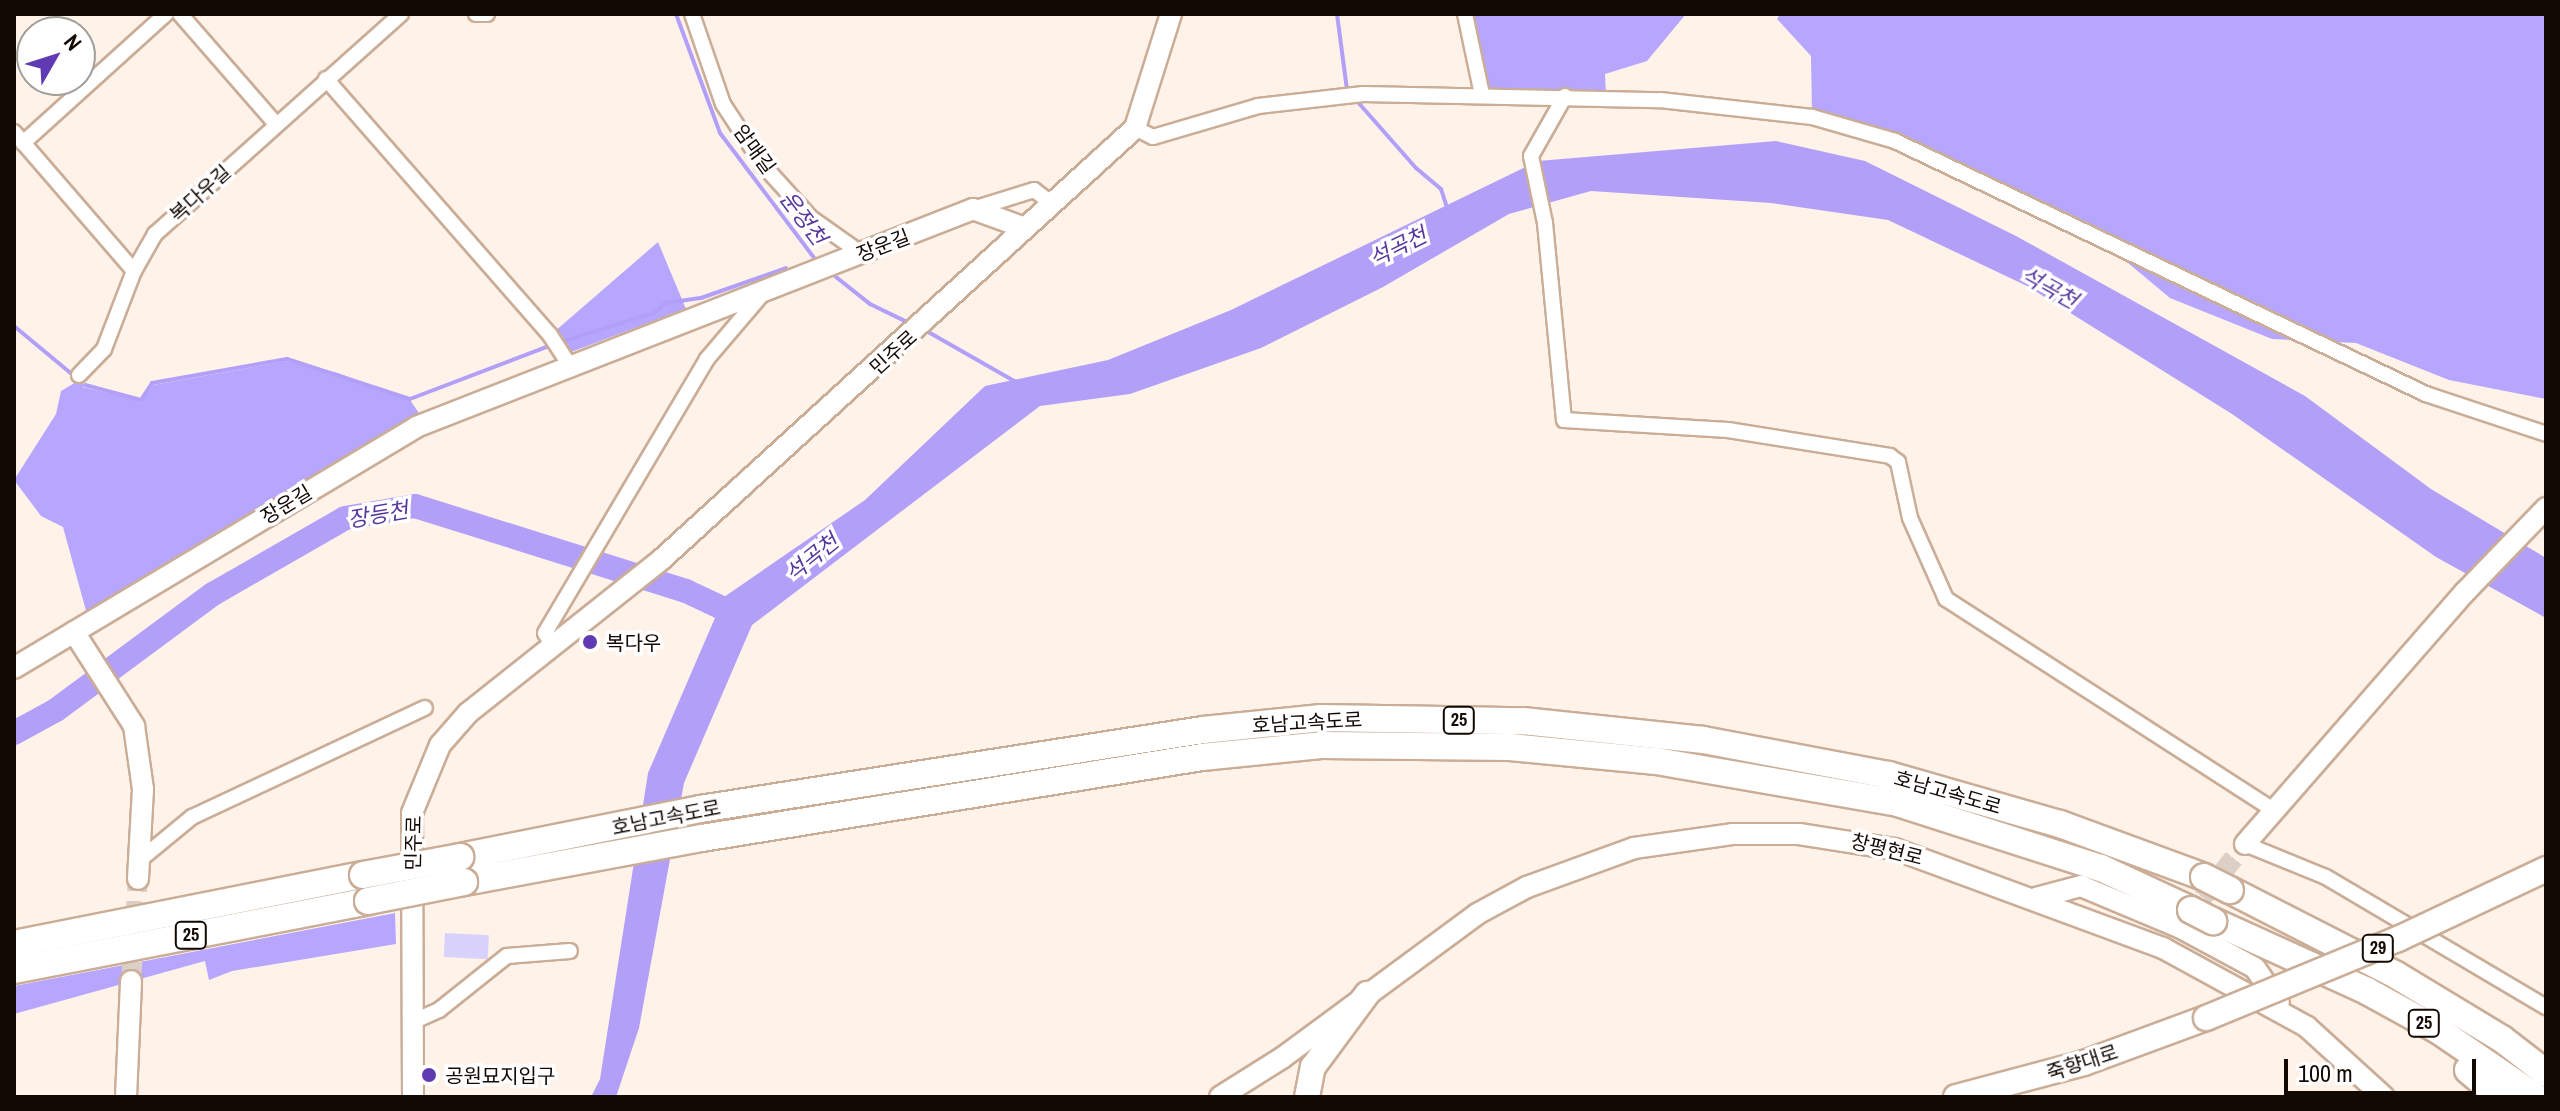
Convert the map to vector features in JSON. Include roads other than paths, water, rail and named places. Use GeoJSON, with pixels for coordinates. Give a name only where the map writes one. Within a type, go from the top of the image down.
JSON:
{"type":"FeatureCollection","features":[{"type":"Feature","properties":{"kind":"highway","name":"호남고속도로"},"geometry":{"type":"LineString","coordinates":[[14,970],[368,901],[462,870],[574,848],[700,809],[1233,727],[1321,718],[1523,721],[1703,740],[1889,775],[2060,824],[2204,877],[2396,975],[2502,1039],[2546,1073]]}},
{"type":"Feature","properties":{"kind":"highway","name":"호남고속도로"},"geometry":{"type":"LineString","coordinates":[[574,848],[702,838],[1202,757],[1323,745],[1510,747],[1656,761],[1898,803],[2101,868],[2438,1030],[2536,1097]]}},
{"type":"Feature","properties":{"kind":"highway","name":"호남고속도로"},"geometry":{"type":"LineString","coordinates":[[14,944],[363,875],[462,870]]}},
{"type":"Feature","properties":{"kind":"highway"},"geometry":{"type":"LineString","coordinates":[[2304,964],[2438,1045],[2500,1097]]}},
{"type":"Feature","properties":{"kind":"main road","name":"민주로"},"geometry":{"type":"LineString","coordinates":[[413,1097],[412,813],[422,778],[440,745],[468,713],[554,648],[662,559],[901,345],[1135,128],[1171,14]]}},
{"type":"Feature","properties":{"kind":"main road","name":"장운길"},"geometry":{"type":"LineString","coordinates":[[14,668],[416,427],[973,209]]}},
{"type":"Feature","properties":{"kind":"main road"},"geometry":{"type":"LineString","coordinates":[[973,209],[1025,228]]}},
{"type":"Feature","properties":{"kind":"main road"},"geometry":{"type":"LineString","coordinates":[[2245,844],[2465,592],[2546,508]]}},
{"type":"Feature","properties":{"kind":"main road"},"geometry":{"type":"LineString","coordinates":[[74,632],[134,726],[143,789],[140,869]]}},
{"type":"Feature","properties":{"kind":"main road","name":"창평현로"},"geometry":{"type":"LineString","coordinates":[[1220,1097],[1477,914],[1527,887],[1594,860],[1667,843],[1732,834],[1849,839],[1895,849],[2036,898],[2163,948],[2288,1016],[2357,1068],[2384,1097]]}},
{"type":"Feature","properties":{"kind":"main road","name":"죽향대로"},"geometry":{"type":"LineString","coordinates":[[1956,1097],[2000,1087],[2206,1018],[2372,951],[2546,869]]}},
{"type":"Feature","properties":{"kind":"main road"},"geometry":{"type":"LineString","coordinates":[[126,1097],[131,981]]}},
{"type":"Feature","properties":{"kind":"main road"},"geometry":{"type":"LineString","coordinates":[[1307,1097],[1313,1067],[1367,994]]}},
{"type":"Feature","properties":{"kind":"main road"},"geometry":{"type":"LineString","coordinates":[[1973,1097],[2000,1087]]}},
{"type":"Feature","properties":{"kind":"street"},"geometry":{"type":"LineString","coordinates":[[134,271],[19,137],[166,14]]}},
{"type":"Feature","properties":{"kind":"street"},"geometry":{"type":"LineString","coordinates":[[180,14],[276,124]]}},
{"type":"Feature","properties":{"kind":"street","name":"복다우길"},"geometry":{"type":"LineString","coordinates":[[79,375],[104,349],[134,271],[155,234],[401,14]]}},
{"type":"Feature","properties":{"kind":"street"},"geometry":{"type":"LineString","coordinates":[[476,14],[487,14]]}},
{"type":"Feature","properties":{"kind":"street","name":"암매길"},"geometry":{"type":"LineString","coordinates":[[692,14],[723,104],[763,165],[811,218],[855,256]]}},
{"type":"Feature","properties":{"kind":"street"},"geometry":{"type":"LineString","coordinates":[[1465,14],[1482,95]]}},
{"type":"Feature","properties":{"kind":"street"},"geometry":{"type":"LineString","coordinates":[[326,79],[550,335],[571,367]]}},
{"type":"Feature","properties":{"kind":"street"},"geometry":{"type":"LineString","coordinates":[[1135,128],[1153,137],[1258,106],[1363,94],[1565,96],[1736,105],[1812,117],[1895,141],[2426,394],[2546,434]]}},
{"type":"Feature","properties":{"kind":"street"},"geometry":{"type":"LineString","coordinates":[[1565,96],[1531,156],[1543,212],[1564,420],[1728,430],[1890,456],[1898,462],[1910,518],[1946,599],[2275,811]]}},
{"type":"Feature","properties":{"kind":"street","name":"장운길"},"geometry":{"type":"LineString","coordinates":[[973,209],[1034,190],[1054,205]]}},
{"type":"Feature","properties":{"kind":"street"},"geometry":{"type":"LineString","coordinates":[[554,648],[545,633],[602,542],[707,359],[766,290]]}},
{"type":"Feature","properties":{"kind":"street"},"geometry":{"type":"LineString","coordinates":[[140,869],[192,817],[425,708]]}},
{"type":"Feature","properties":{"kind":"street"},"geometry":{"type":"LineString","coordinates":[[2245,844],[2326,877],[2546,1007]]}},
{"type":"Feature","properties":{"kind":"street"},"geometry":{"type":"LineString","coordinates":[[412,1022],[439,1010],[507,956],[570,951]]}},
{"type":"Feature","properties":{"kind":"water","name":"석곡천"},"geometry":{"type":"Polygon","coordinates":[[[1776,141],[1865,161],[2016,236],[2305,396],[2431,489],[2546,558],[2546,618],[2436,557],[2232,414],[2027,286],[1888,220],[1771,203],[1591,191],[1509,214],[1383,287],[1261,348],[1130,394],[1040,406],[752,625],[684,783],[639,1028],[616,1097],[591,1097],[600,1079],[648,773],[724,597],[865,500],[985,386],[1108,360],[1231,310],[1538,161],[1776,141]]]}},
{"type":"Feature","properties":{"kind":"waterway","name":"운정천"},"geometry":{"type":"LineString","coordinates":[[676,14],[720,133],[818,263]]}},
{"type":"Feature","properties":{"kind":"waterway"},"geometry":{"type":"LineString","coordinates":[[1337,14],[1347,90]]}},
{"type":"Feature","properties":{"kind":"waterway"},"geometry":{"type":"LineString","coordinates":[[1356,100],[1416,168],[1441,189],[1447,207]]}},
{"type":"Feature","properties":{"kind":"waterway"},"geometry":{"type":"LineString","coordinates":[[564,341],[654,313],[665,303],[701,298],[786,268]]}},
{"type":"Feature","properties":{"kind":"waterway","name":"운정천"},"geometry":{"type":"LineString","coordinates":[[831,273],[870,304],[911,324]]}},
{"type":"Feature","properties":{"kind":"waterway"},"geometry":{"type":"LineString","coordinates":[[14,326],[73,375]]}},
{"type":"Feature","properties":{"kind":"waterway","name":"운정천"},"geometry":{"type":"LineString","coordinates":[[923,329],[1016,382]]}},
{"type":"Feature","properties":{"kind":"waterway"},"geometry":{"type":"LineString","coordinates":[[85,385],[141,400],[152,383],[287,359],[410,399],[549,346]]}},
{"type":"Feature","properties":{"kind":"waterway","name":"장등천"},"geometry":{"type":"LineString","coordinates":[[14,733],[56,710],[213,594],[345,518],[415,506],[686,591],[739,616]]}},
{"type":"Feature","properties":{"kind":"tunnel"},"geometry":{"type":"LineString","coordinates":[[2184,921],[2245,844]]}},
{"type":"Feature","properties":{"kind":"tunnel"},"geometry":{"type":"LineString","coordinates":[[131,981],[138,879]]}},
{"type":"Feature","properties":{"kind":"place","name":"복다우"},"geometry":{"type":"Point","coordinates":[590,642]}},
{"type":"Feature","properties":{"kind":"place","name":"공원묘지입구"},"geometry":{"type":"Point","coordinates":[429,1075]}}]}
